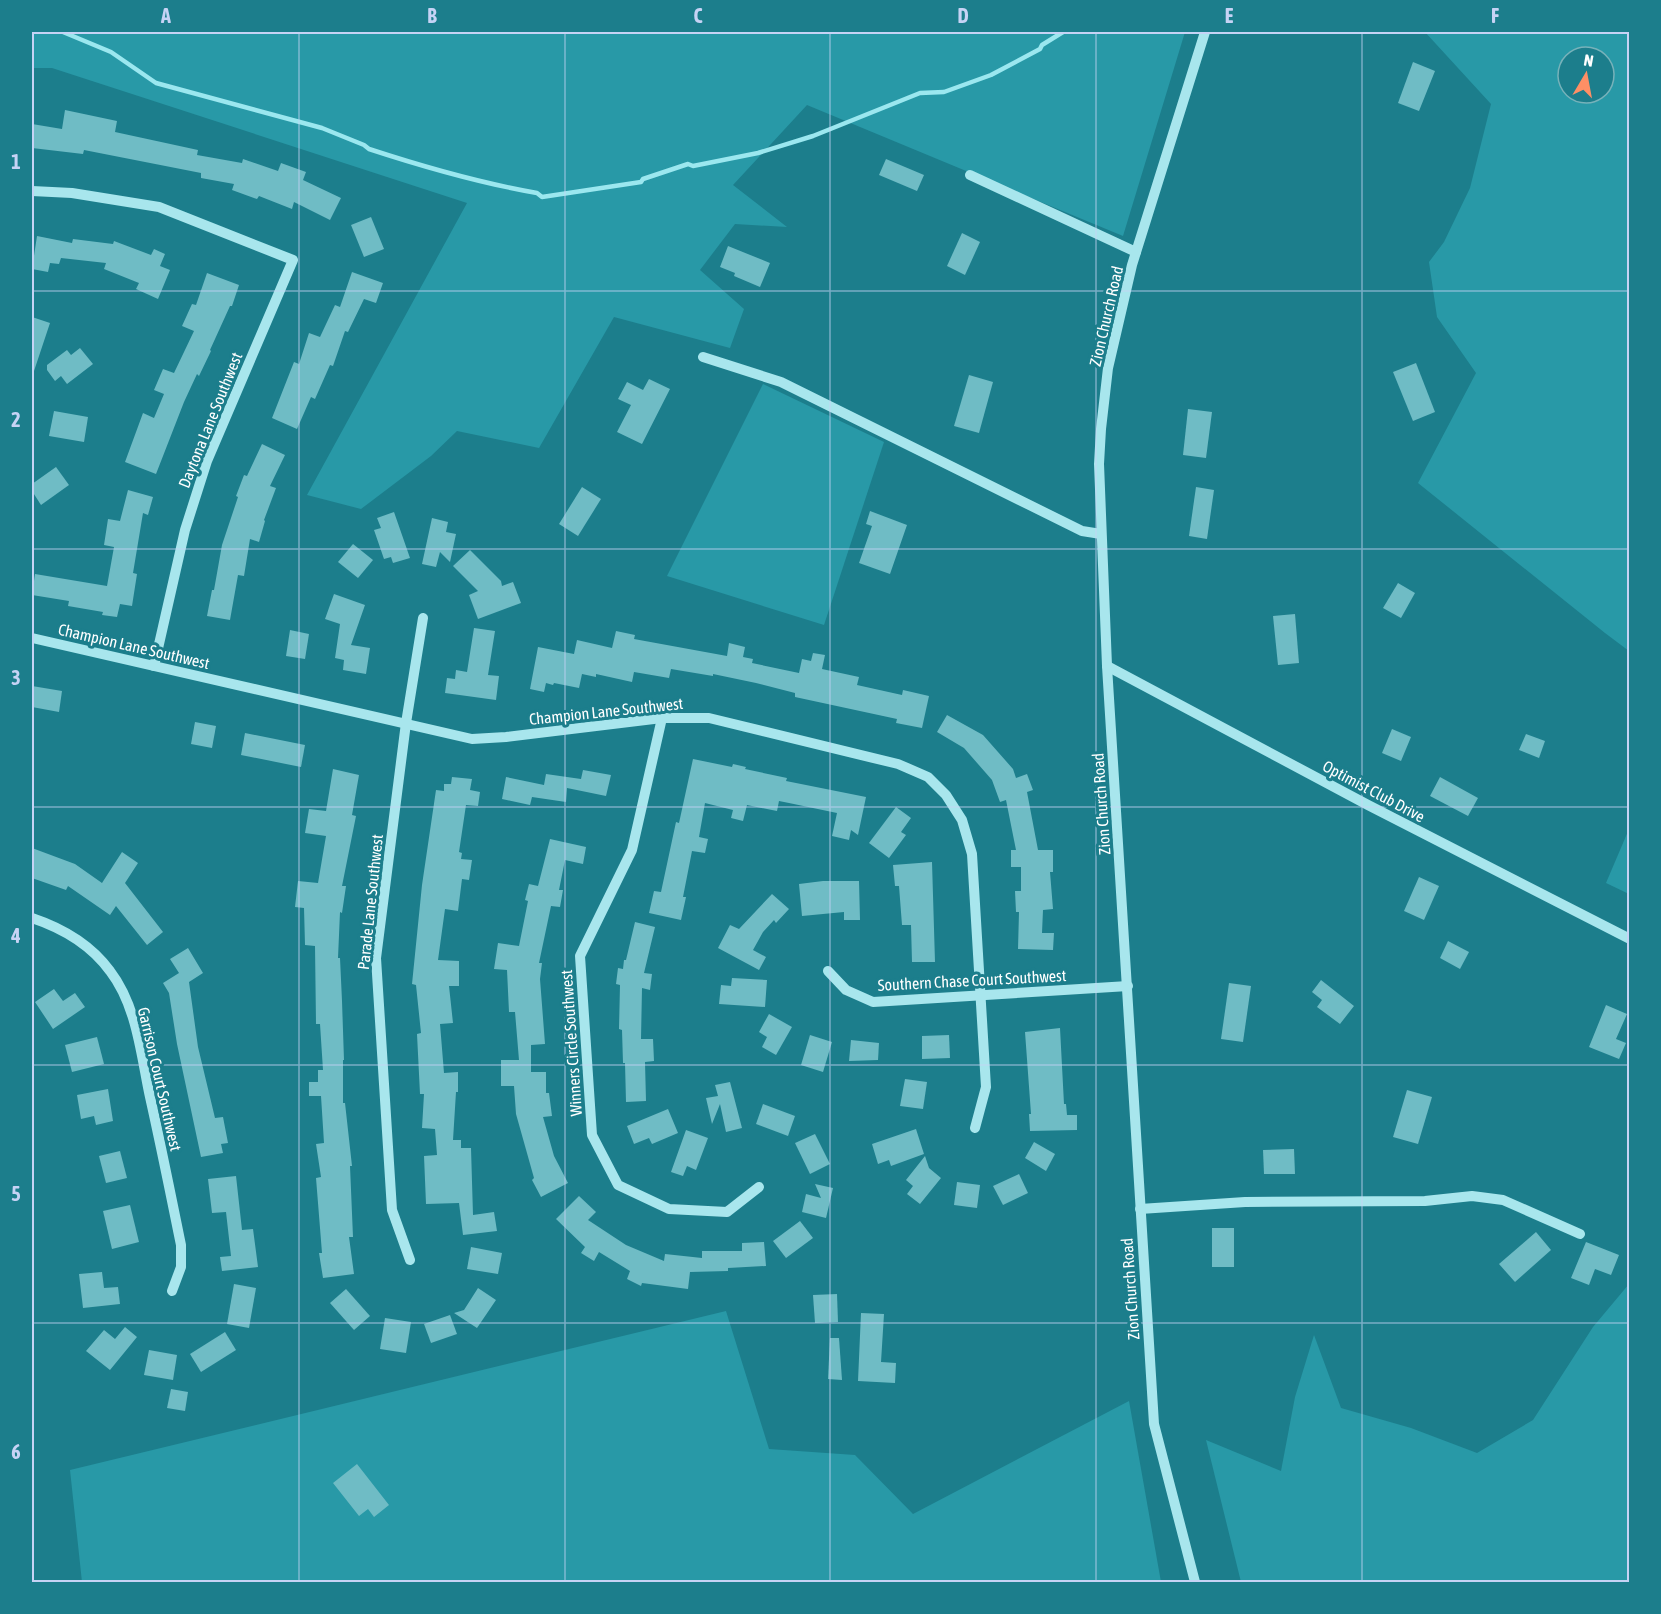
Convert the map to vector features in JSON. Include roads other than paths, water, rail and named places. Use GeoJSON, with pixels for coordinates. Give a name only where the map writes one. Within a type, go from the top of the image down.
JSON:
{"type":"FeatureCollection","features":[{"type":"Feature","properties":{"kind":"street","name":"Zion Church Road"},"geometry":{"type":"LineString","coordinates":[[1195,1582],[1154,1424],[1107,666],[1099,465],[1108,368],[1136,252],[1205,32]]}},
{"type":"Feature","properties":{"kind":"street"},"geometry":{"type":"LineString","coordinates":[[970,175],[1136,252]]}},
{"type":"Feature","properties":{"kind":"street","name":"Daytona Lane Southwest"},"geometry":{"type":"LineString","coordinates":[[32,191],[72,193],[159,207],[293,260],[207,461],[185,530],[154,666]]}},
{"type":"Feature","properties":{"kind":"street"},"geometry":{"type":"LineString","coordinates":[[703,357],[781,382],[1082,531],[1101,534]]}},
{"type":"Feature","properties":{"kind":"street","name":"Parade Lane Southwest"},"geometry":{"type":"LineString","coordinates":[[410,1260],[392,1210],[376,958],[406,723],[423,618]]}},
{"type":"Feature","properties":{"kind":"street","name":"Champion Lane Southwest"},"geometry":{"type":"LineString","coordinates":[[32,638],[471,738],[506,737],[662,717],[709,718],[898,764],[928,777],[946,795],[962,820],[972,854],[986,1087],[975,1128]]}},
{"type":"Feature","properties":{"kind":"street","name":"Optimist Club Drive"},"geometry":{"type":"LineString","coordinates":[[1107,666],[1368,805],[1629,939]]}},
{"type":"Feature","properties":{"kind":"street","name":"Winners Circle Southwest"},"geometry":{"type":"LineString","coordinates":[[662,717],[632,850],[580,956],[592,1135],[618,1185],[669,1209],[727,1212],[759,1187]]}},
{"type":"Feature","properties":{"kind":"street","name":"Garrison Court Southwest"},"geometry":{"type":"LineString","coordinates":[[32,918],[53,925],[84,945],[110,970],[123,992],[135,1028],[181,1245],[181,1267],[172,1291]]}},
{"type":"Feature","properties":{"kind":"street","name":"Southern Chase Court Southwest"},"geometry":{"type":"LineString","coordinates":[[828,971],[846,990],[873,1002],[1128,986]]}},
{"type":"Feature","properties":{"kind":"street"},"geometry":{"type":"LineString","coordinates":[[1140,1209],[1245,1202],[1425,1201],[1472,1196],[1503,1200],[1580,1234]]}},
{"type":"Feature","properties":{"kind":"waterway"},"geometry":{"type":"LineString","coordinates":[[63,32],[111,52],[156,83],[322,128],[390,156],[473,179],[537,193],[542,197],[641,182],[643,179],[688,164],[693,166],[758,153],[813,136],[920,93],[944,92],[991,75],[1040,49],[1042,45],[1063,32]]}}]}
